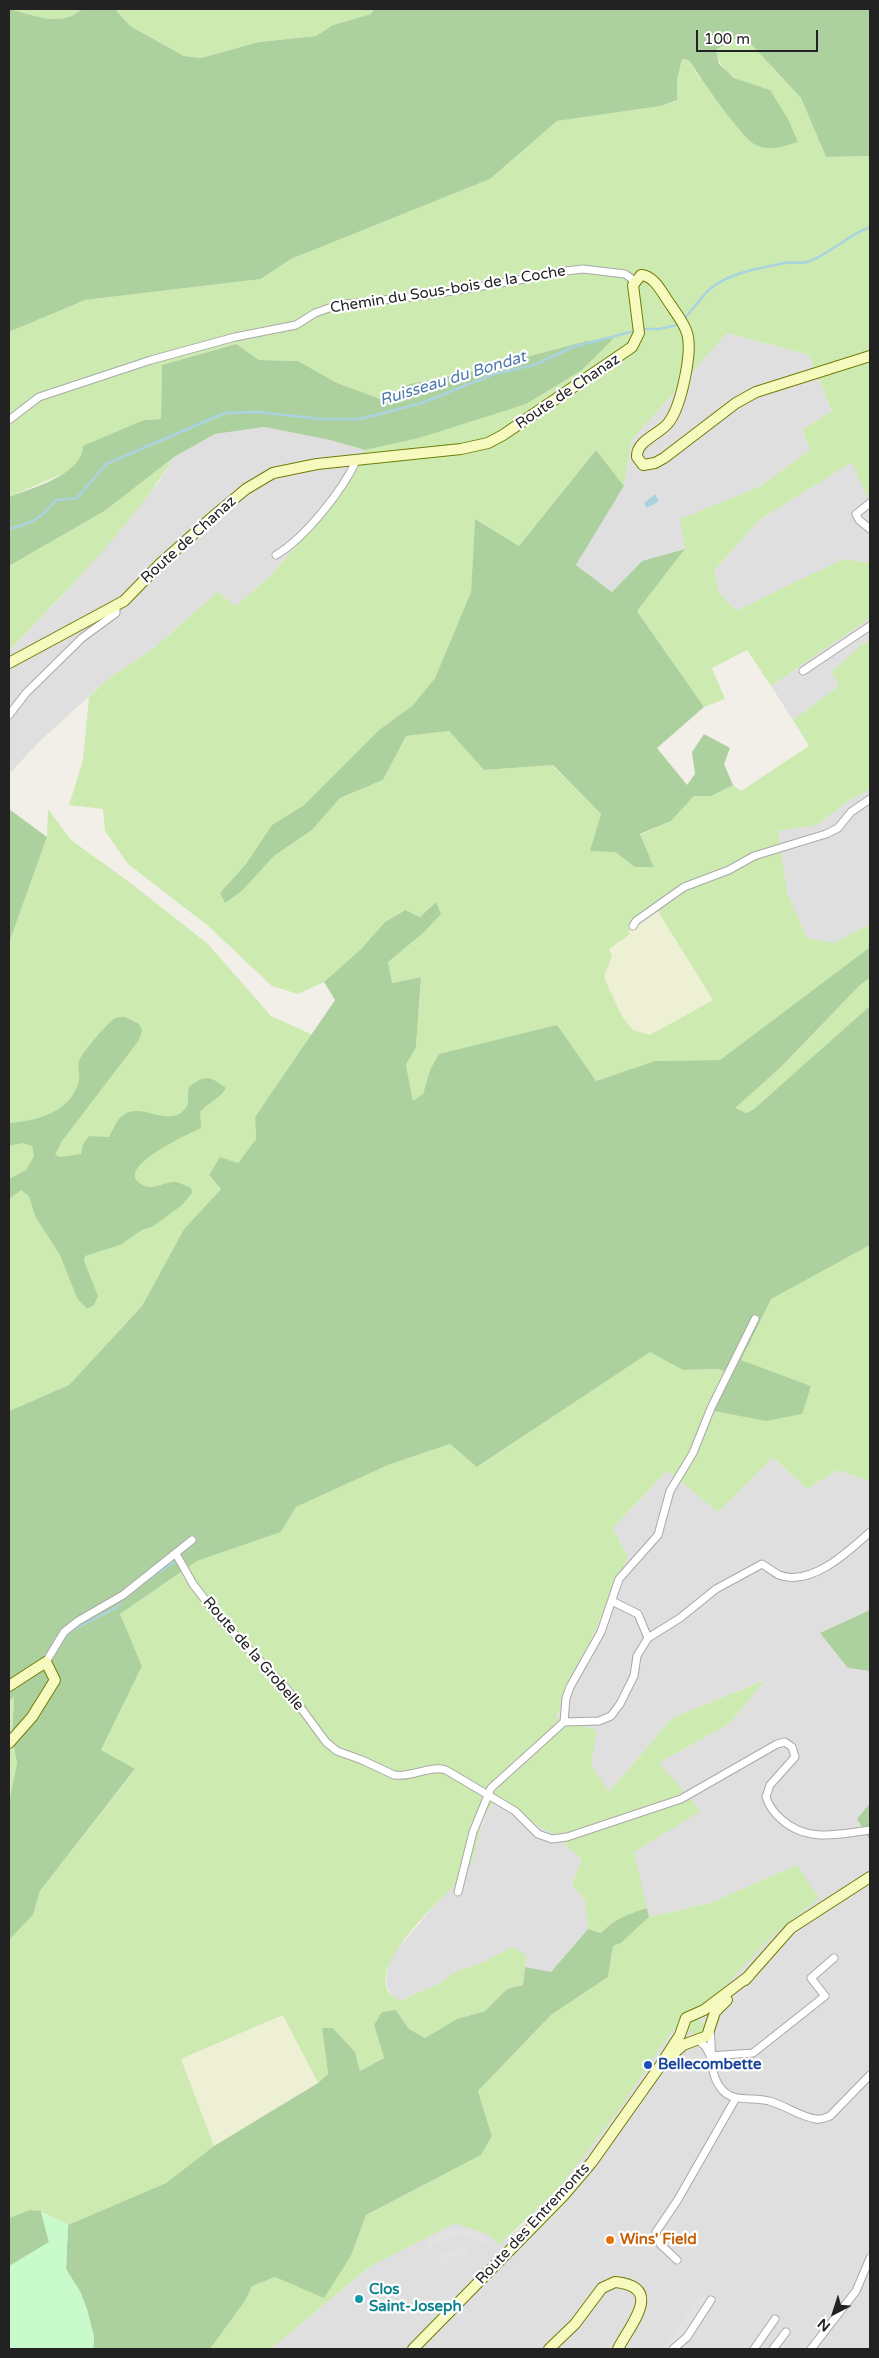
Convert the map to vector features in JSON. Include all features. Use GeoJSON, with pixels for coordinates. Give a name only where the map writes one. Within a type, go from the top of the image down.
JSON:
{"type":"FeatureCollection","features":[{"type":"Feature","properties":{"kind":"street","name":"Chemin du Sous-bois de la Coche"},"geometry":{"type":"LineString","coordinates":[[9,420],[39,397],[151,360],[236,337],[296,325],[315,313],[338,305],[428,295],[525,279],[549,273],[583,269],[625,274],[632,279],[633,285]]}},
{"type":"Feature","properties":{"kind":"street"},"geometry":{"type":"LineString","coordinates":[[633,285],[641,275],[646,275],[654,281],[687,332],[689,348],[677,409],[668,424],[640,446],[638,457],[643,465],[655,463],[664,458],[736,403],[756,392],[870,356]]}},
{"type":"Feature","properties":{"kind":"street","name":"Route de Chanaz"},"geometry":{"type":"LineString","coordinates":[[9,663],[116,606],[216,514],[260,479],[290,469],[357,459],[461,449],[488,443],[503,435],[632,347],[639,333],[633,285]]}},
{"type":"Feature","properties":{"kind":"street"},"geometry":{"type":"LineString","coordinates":[[276,554],[295,542],[342,487],[357,459]]}},
{"type":"Feature","properties":{"kind":"street"},"geometry":{"type":"LineString","coordinates":[[870,503],[856,514],[859,520],[870,529]]}},
{"type":"Feature","properties":{"kind":"street"},"geometry":{"type":"LineString","coordinates":[[9,715],[26,693],[82,638],[116,613],[116,606]]}},
{"type":"Feature","properties":{"kind":"street"},"geometry":{"type":"LineString","coordinates":[[803,671],[870,626]]}},
{"type":"Feature","properties":{"kind":"street"},"geometry":{"type":"LineString","coordinates":[[633,926],[639,919],[684,887],[729,870],[754,856],[826,834],[838,828],[851,812],[870,799]]}},
{"type":"Feature","properties":{"kind":"street"},"geometry":{"type":"LineString","coordinates":[[564,1722],[566,1698],[570,1687],[601,1632],[619,1579],[658,1535],[670,1491],[693,1453],[711,1408],[755,1319]]}},
{"type":"Feature","properties":{"kind":"street"},"geometry":{"type":"LineString","coordinates":[[458,1892],[473,1832],[489,1794],[498,1780],[564,1722],[599,1721],[611,1716],[620,1704],[634,1676],[637,1656],[648,1638],[680,1618],[716,1589],[762,1564],[779,1575],[802,1578],[843,1557],[870,1532]]}},
{"type":"Feature","properties":{"kind":"street"},"geometry":{"type":"LineString","coordinates":[[9,1686],[46,1662],[64,1632],[78,1621],[123,1595],[192,1540]]}},
{"type":"Feature","properties":{"kind":"street","name":"Route de la Grobelle"},"geometry":{"type":"LineString","coordinates":[[176,1554],[193,1584],[219,1618],[287,1689],[323,1738],[333,1748],[394,1776],[404,1776],[434,1769],[446,1770],[515,1811],[538,1834],[552,1839],[568,1837],[681,1799],[777,1744],[785,1742],[792,1747],[795,1757],[770,1785],[766,1797],[778,1816],[795,1830],[811,1835],[870,1830]]}},
{"type":"Feature","properties":{"kind":"street"},"geometry":{"type":"LineString","coordinates":[[612,1601],[638,1614],[648,1638]]}},
{"type":"Feature","properties":{"kind":"street"},"geometry":{"type":"LineString","coordinates":[[9,1743],[32,1716],[55,1680],[46,1662]]}},
{"type":"Feature","properties":{"kind":"street","name":"Route des Entremonts"},"geometry":{"type":"LineString","coordinates":[[660,2066],[683,2045],[707,2036],[719,2008],[790,1928],[808,1915],[870,1879]]}},
{"type":"Feature","properties":{"kind":"street"},"geometry":{"type":"LineString","coordinates":[[710,2056],[753,2053],[772,2038],[825,1996],[811,1978],[834,1958]]}},
{"type":"Feature","properties":{"kind":"street","name":"Route des Entremonts"},"geometry":{"type":"LineString","coordinates":[[413,2349],[564,2195],[592,2162],[660,2066],[683,2028],[686,2018],[714,2003],[749,1976]]}},
{"type":"Feature","properties":{"kind":"street"},"geometry":{"type":"LineString","coordinates":[[697,2013],[704,2016],[710,2027],[710,2056],[713,2073],[720,2088],[726,2094],[736,2098],[770,2101],[813,2119],[822,2120],[830,2116],[870,2075]]}},
{"type":"Feature","properties":{"kind":"street"},"geometry":{"type":"LineString","coordinates":[[683,2028],[688,2037],[705,2046],[710,2056]]}},
{"type":"Feature","properties":{"kind":"street"},"geometry":{"type":"LineString","coordinates":[[677,2260],[660,2244],[656,2232],[677,2201],[736,2098]]}},
{"type":"Feature","properties":{"kind":"street"},"geometry":{"type":"LineString","coordinates":[[811,2349],[856,2291],[870,2258]]}},
{"type":"Feature","properties":{"kind":"street"},"geometry":{"type":"LineString","coordinates":[[549,2349],[575,2324],[602,2288],[615,2282],[632,2287],[639,2293],[642,2302],[641,2310],[618,2349]]}},
{"type":"Feature","properties":{"kind":"street"},"geometry":{"type":"LineString","coordinates":[[673,2349],[686,2337],[711,2300]]}},
{"type":"Feature","properties":{"kind":"street"},"geometry":{"type":"LineString","coordinates":[[754,2349],[775,2319]]}},
{"type":"Feature","properties":{"kind":"street"},"geometry":{"type":"LineString","coordinates":[[773,2349],[786,2332]]}},
{"type":"Feature","properties":{"kind":"shaded area"},"geometry":{"type":"Polygon","coordinates":[[[727,333],[809,355],[832,411],[802,429],[810,450],[759,487],[681,519],[685,549],[642,561],[612,592],[576,565],[624,486],[631,441],[727,333]]]}},
{"type":"Feature","properties":{"kind":"shaded area"},"geometry":{"type":"Polygon","coordinates":[[[264,427],[330,440],[365,450],[340,495],[270,576],[236,606],[217,592],[153,649],[109,678],[39,742],[9,774],[9,651],[62,596],[116,534],[158,483],[174,457],[215,434],[264,427]]]}},
{"type":"Feature","properties":{"kind":"shaded area"},"geometry":{"type":"Polygon","coordinates":[[[853,461],[870,504],[870,563],[843,559],[736,611],[719,593],[714,571],[759,520],[853,461]]]}},
{"type":"Feature","properties":{"kind":"shaded area"},"geometry":{"type":"Polygon","coordinates":[[[870,618],[870,641],[861,645],[839,686],[793,720],[771,686],[870,618]]]}},
{"type":"Feature","properties":{"kind":"shaded area"},"geometry":{"type":"Polygon","coordinates":[[[870,789],[870,924],[834,943],[807,938],[787,892],[777,831],[817,825],[845,803],[870,789]]]}},
{"type":"Feature","properties":{"kind":"shaded area"},"geometry":{"type":"Polygon","coordinates":[[[773,1457],[807,1489],[837,1470],[870,1481],[870,1610],[847,1668],[870,1671],[870,1803],[857,1819],[870,1841],[870,2349],[271,2349],[368,2268],[455,2223],[489,2235],[499,2245],[527,2221],[679,2013],[797,1865],[710,1903],[649,1917],[633,1852],[659,1763],[730,1723],[764,1680],[672,1718],[609,1792],[556,1718],[628,1557],[613,1528],[667,1471],[718,1512],[773,1457]]]}},
{"type":"Feature","properties":{"kind":"shaded area"},"geometry":{"type":"Polygon","coordinates":[[[497,1801],[518,1816],[555,1834],[582,1860],[572,1884],[585,1900],[588,1929],[551,1972],[525,1967],[526,1955],[484,1962],[455,1972],[438,1984],[399,2001],[390,1993],[386,1984],[391,1957],[444,1894],[467,1871],[487,1810],[490,1805],[497,1801]]]}},
{"type":"Feature","properties":{"kind":"shaded area"},"geometry":{"type":"Polygon","coordinates":[[[457,2229],[473,2231],[488,2240],[484,2245],[468,2236],[460,2236],[448,2238],[428,2248],[424,2242],[442,2233],[457,2229]]]}},
{"type":"Feature","properties":{"kind":"shaded area"},"geometry":{"type":"Polygon","coordinates":[[[467,2249],[470,2253],[467,2257],[460,2255],[447,2259],[441,2265],[438,2262],[443,2253],[467,2249]]]}},
{"type":"Feature","properties":{"kind":"shaded area"},"geometry":{"type":"Polygon","coordinates":[[[702,2291],[709,2296],[683,2335],[667,2349],[660,2349],[671,2339],[702,2291]]]}},
{"type":"Feature","properties":{"kind":"green space"},"geometry":{"type":"Polygon","coordinates":[[[9,9],[82,9],[74,15],[56,19],[38,17],[9,9]]]}},
{"type":"Feature","properties":{"kind":"green space"},"geometry":{"type":"Polygon","coordinates":[[[9,9],[38,17],[56,19],[74,15],[82,9],[115,9],[130,26],[184,56],[201,58],[259,42],[316,36],[333,25],[371,14],[374,9],[870,9],[870,156],[826,157],[801,98],[750,43],[733,39],[716,50],[719,64],[734,78],[770,90],[788,119],[798,142],[772,148],[756,145],[731,120],[689,60],[682,59],[677,79],[677,100],[661,106],[557,121],[490,179],[291,259],[261,279],[85,300],[9,332],[9,9]]]}},
{"type":"Feature","properties":{"kind":"green space"},"geometry":{"type":"Polygon","coordinates":[[[115,9],[374,9],[371,14],[333,25],[316,36],[259,42],[201,58],[184,56],[130,26],[115,9]]]}},
{"type":"Feature","properties":{"kind":"green space"},"geometry":{"type":"Polygon","coordinates":[[[733,39],[750,43],[801,98],[826,157],[870,156],[870,504],[852,462],[759,520],[714,571],[719,593],[736,611],[843,559],[870,563],[870,618],[771,686],[747,650],[712,668],[725,699],[704,707],[637,611],[685,549],[680,519],[759,487],[810,450],[802,429],[832,411],[809,355],[727,333],[631,441],[624,486],[596,450],[519,546],[475,519],[471,592],[435,678],[412,706],[379,730],[304,805],[272,825],[246,864],[220,893],[225,903],[242,891],[274,856],[312,830],[340,798],[383,780],[406,736],[449,731],[484,770],[552,765],[601,814],[615,852],[635,867],[654,866],[640,835],[671,821],[694,796],[733,785],[741,791],[809,746],[793,720],[839,686],[832,672],[861,645],[870,641],[870,789],[845,803],[817,825],[778,831],[787,892],[807,938],[834,943],[870,924],[870,947],[720,1060],[655,1061],[596,1081],[430,1070],[423,1094],[413,1102],[406,1065],[416,1047],[421,977],[392,983],[388,961],[423,933],[436,902],[420,917],[404,910],[385,922],[360,950],[324,982],[298,994],[272,986],[207,925],[128,864],[105,831],[103,809],[69,805],[83,760],[89,697],[109,678],[153,649],[217,592],[236,606],[270,576],[340,495],[365,450],[419,438],[582,370],[613,338],[586,341],[512,361],[409,384],[383,400],[337,383],[298,361],[259,360],[236,344],[162,365],[161,419],[144,420],[83,455],[71,470],[9,497],[9,332],[85,300],[261,279],[291,259],[490,179],[557,121],[661,106],[676,101],[677,79],[681,59],[689,60],[700,79],[770,90],[743,81],[729,73],[719,60],[716,50],[733,39]],[[657,910],[630,926],[629,935],[609,949],[612,957],[605,973],[605,980],[622,1016],[633,1030],[650,1035],[713,1000],[657,910]]]}},
{"type":"Feature","properties":{"kind":"green space"},"geometry":{"type":"Polygon","coordinates":[[[614,338],[582,370],[526,404],[419,438],[365,450],[330,440],[264,427],[215,434],[174,457],[106,510],[9,566],[9,497],[42,485],[65,473],[80,456],[83,446],[144,420],[161,419],[162,365],[236,344],[259,360],[298,361],[337,383],[383,400],[409,384],[482,369],[586,341],[614,338]]]}},
{"type":"Feature","properties":{"kind":"green space"},"geometry":{"type":"Polygon","coordinates":[[[596,450],[624,486],[576,565],[612,592],[642,561],[685,549],[637,611],[704,707],[657,748],[687,785],[695,774],[692,752],[704,734],[730,748],[724,764],[733,785],[711,796],[694,796],[671,821],[640,834],[654,867],[635,867],[615,852],[590,851],[601,814],[553,765],[484,770],[449,731],[406,736],[383,780],[340,798],[312,830],[274,856],[242,891],[225,903],[220,893],[246,864],[272,825],[304,805],[379,730],[412,706],[435,678],[471,592],[475,519],[519,546],[596,450]]]}},
{"type":"Feature","properties":{"kind":"green space"},"geometry":{"type":"Polygon","coordinates":[[[174,457],[138,508],[97,558],[9,651],[9,566],[106,510],[174,457]]]}},
{"type":"Feature","properties":{"kind":"green space"},"geometry":{"type":"Polygon","coordinates":[[[9,809],[47,837],[9,943],[9,809]]]}},
{"type":"Feature","properties":{"kind":"green space"},"geometry":{"type":"Polygon","coordinates":[[[48,809],[71,840],[128,881],[208,944],[271,1016],[313,1035],[255,1117],[256,1139],[238,1163],[220,1158],[209,1175],[221,1189],[184,1229],[142,1306],[69,1385],[9,1411],[9,943],[47,837],[48,809]]]}},
{"type":"Feature","properties":{"kind":"green space"},"geometry":{"type":"Polygon","coordinates":[[[436,902],[441,914],[423,933],[388,962],[392,983],[421,977],[416,1047],[406,1065],[413,1101],[423,1094],[430,1070],[439,1054],[557,1025],[596,1081],[655,1061],[720,1060],[870,947],[870,978],[860,985],[781,1067],[735,1108],[746,1113],[754,1109],[870,1006],[870,1245],[771,1299],[741,1360],[811,1386],[802,1414],[766,1421],[714,1411],[732,1373],[717,1369],[683,1370],[650,1352],[477,1467],[450,1444],[388,1465],[296,1507],[281,1532],[197,1561],[120,1614],[142,1666],[101,1750],[135,1769],[40,1891],[33,1915],[9,1940],[9,1802],[17,1763],[12,1737],[14,1697],[9,1701],[9,1411],[69,1385],[142,1306],[184,1229],[221,1189],[209,1175],[220,1157],[238,1163],[256,1139],[255,1117],[335,1000],[324,982],[360,950],[385,922],[405,910],[420,917],[436,902]]]}},
{"type":"Feature","properties":{"kind":"green space"},"geometry":{"type":"Polygon","coordinates":[[[657,910],[713,1000],[650,1035],[633,1030],[622,1016],[605,980],[605,973],[612,957],[609,949],[629,935],[630,926],[657,910]]]}},
{"type":"Feature","properties":{"kind":"green space"},"geometry":{"type":"Polygon","coordinates":[[[870,978],[870,1007],[754,1109],[746,1113],[734,1108],[781,1067],[860,985],[870,978]]]}},
{"type":"Feature","properties":{"kind":"green space"},"geometry":{"type":"Polygon","coordinates":[[[125,1017],[139,1024],[142,1030],[139,1040],[62,1141],[55,1155],[60,1157],[81,1154],[83,1144],[89,1136],[109,1137],[119,1119],[127,1113],[135,1111],[172,1116],[180,1113],[187,1106],[189,1087],[204,1078],[211,1079],[226,1088],[221,1095],[200,1112],[201,1128],[154,1153],[136,1171],[136,1179],[145,1186],[152,1187],[176,1182],[191,1188],[192,1193],[182,1205],[152,1227],[142,1230],[120,1245],[85,1256],[84,1261],[98,1296],[94,1305],[87,1309],[77,1298],[60,1255],[35,1216],[29,1196],[21,1190],[9,1199],[9,1179],[26,1170],[34,1156],[32,1146],[22,1143],[9,1146],[9,1123],[42,1117],[52,1113],[69,1100],[79,1080],[78,1063],[85,1051],[100,1032],[114,1019],[125,1017]]]}},
{"type":"Feature","properties":{"kind":"green space"},"geometry":{"type":"Polygon","coordinates":[[[870,1245],[870,1481],[837,1470],[807,1489],[773,1457],[718,1512],[667,1471],[613,1528],[628,1557],[556,1718],[597,1730],[591,1765],[609,1792],[672,1718],[765,1680],[730,1723],[659,1763],[701,1811],[634,1852],[647,1908],[622,1918],[611,1924],[601,1933],[588,1929],[585,1900],[572,1884],[582,1860],[554,1834],[518,1816],[497,1801],[485,1815],[471,1865],[466,1873],[427,1913],[398,1948],[389,1965],[386,1981],[390,1994],[400,2001],[438,1984],[455,1972],[484,1962],[512,1947],[526,1955],[523,1985],[507,1989],[485,2011],[457,2019],[425,2038],[409,2029],[396,2010],[374,2025],[384,2058],[360,2071],[355,2052],[333,2028],[322,2029],[328,2074],[318,2083],[283,2015],[181,2059],[214,2146],[166,2183],[68,2225],[45,2213],[33,2211],[9,2218],[9,1940],[33,1915],[40,1891],[135,1770],[101,1750],[142,1666],[120,1614],[197,1561],[281,1532],[296,1507],[388,1465],[450,1444],[478,1467],[650,1351],[683,1370],[717,1369],[732,1373],[715,1411],[811,1386],[740,1360],[770,1299],[870,1245]]]}},
{"type":"Feature","properties":{"kind":"green space"},"geometry":{"type":"Polygon","coordinates":[[[870,1610],[870,1671],[848,1668],[820,1633],[870,1610]]]}},
{"type":"Feature","properties":{"kind":"green space"},"geometry":{"type":"Polygon","coordinates":[[[14,1696],[12,1737],[17,1763],[9,1802],[9,1701],[14,1696]]]}},
{"type":"Feature","properties":{"kind":"green space"},"geometry":{"type":"Polygon","coordinates":[[[870,1803],[870,1841],[857,1819],[870,1803]]]}},
{"type":"Feature","properties":{"kind":"green space"},"geometry":{"type":"Polygon","coordinates":[[[797,1865],[819,1898],[773,1935],[723,1988],[671,2032],[615,2115],[558,2189],[499,2245],[489,2235],[455,2223],[368,2268],[271,2349],[210,2349],[245,2301],[252,2286],[275,2277],[324,2297],[351,2256],[366,2215],[481,2155],[492,2136],[478,2091],[551,2015],[608,1977],[613,1946],[621,1943],[649,1917],[710,1903],[797,1865]]]}},
{"type":"Feature","properties":{"kind":"green space"},"geometry":{"type":"Polygon","coordinates":[[[647,1908],[649,1917],[621,1943],[613,1946],[608,1977],[551,2015],[478,2091],[492,2136],[481,2155],[366,2215],[351,2256],[324,2298],[275,2277],[252,2286],[245,2301],[210,2349],[93,2349],[94,2336],[66,2269],[68,2225],[166,2183],[214,2146],[318,2083],[328,2074],[322,2028],[333,2028],[355,2052],[360,2071],[384,2058],[374,2025],[382,2012],[396,2010],[409,2029],[425,2038],[457,2019],[485,2011],[507,1989],[523,1985],[525,1967],[551,1972],[588,1929],[601,1933],[611,1924],[622,1918],[647,1908]]]}},
{"type":"Feature","properties":{"kind":"green space"},"geometry":{"type":"Polygon","coordinates":[[[284,2015],[318,2083],[214,2146],[181,2060],[284,2015]]]}},
{"type":"Feature","properties":{"kind":"green space"},"geometry":{"type":"Polygon","coordinates":[[[696,2019],[702,2021],[704,2027],[702,2033],[696,2035],[690,2033],[688,2027],[690,2021],[696,2019]]]}},
{"type":"Feature","properties":{"kind":"green space"},"geometry":{"type":"Polygon","coordinates":[[[30,2210],[41,2211],[49,2242],[9,2268],[9,2218],[30,2210]]]}},
{"type":"Feature","properties":{"kind":"green space"},"geometry":{"type":"Polygon","coordinates":[[[41,2212],[68,2225],[66,2269],[80,2291],[87,2309],[94,2336],[93,2349],[9,2349],[9,2266],[49,2242],[41,2212]]]}},
{"type":"Feature","properties":{"kind":"water"},"geometry":{"type":"Polygon","coordinates":[[[655,494],[659,501],[647,508],[644,503],[655,494]]]}},
{"type":"Feature","properties":{"kind":"water"},"geometry":{"type":"Polygon","coordinates":[[[178,1561],[144,1583],[130,1596],[143,1582],[172,1562],[178,1561]]]}},
{"type":"Feature","properties":{"kind":"water"},"geometry":{"type":"Polygon","coordinates":[[[124,1602],[118,1608],[75,1630],[60,1643],[75,1628],[124,1602]]]}},
{"type":"Feature","properties":{"kind":"waterway","name":"Ruisseau du Bondat"},"geometry":{"type":"LineString","coordinates":[[686,317],[711,288],[727,278],[784,263],[810,261],[870,227]]}},
{"type":"Feature","properties":{"kind":"waterway","name":"Ruisseau du Bondat"},"geometry":{"type":"LineString","coordinates":[[645,329],[659,329],[677,325]]}},
{"type":"Feature","properties":{"kind":"waterway","name":"Ruisseau du Bondat"},"geometry":{"type":"LineString","coordinates":[[9,529],[36,519],[56,500],[77,498],[106,464],[225,413],[258,412],[321,419],[360,419],[422,403],[494,374],[534,365],[573,347],[634,331]]}},
{"type":"Feature","properties":{"kind":"place","name":"Bellecombette"},"geometry":{"type":"Point","coordinates":[648,2065]}},
{"type":"Feature","properties":{"kind":"place","name":"Wins' Field"},"geometry":{"type":"Point","coordinates":[610,2240]}},
{"type":"Feature","properties":{"kind":"place","name":"Clos Saint-Joseph"},"geometry":{"type":"Point","coordinates":[359,2299]}}]}
